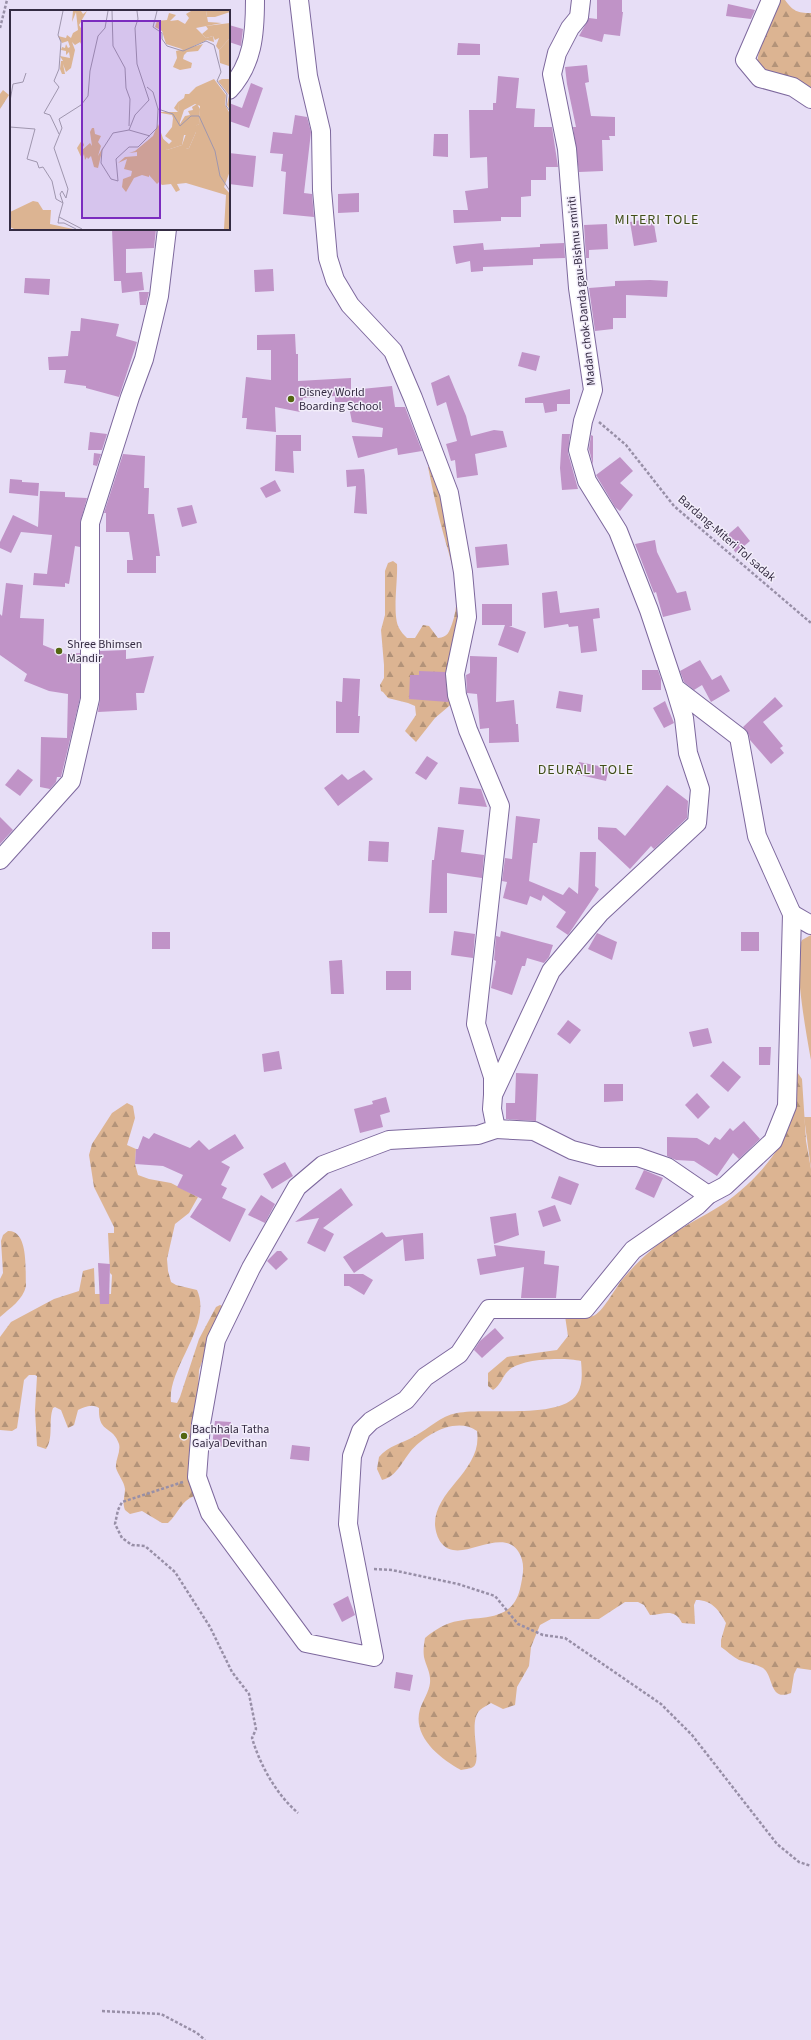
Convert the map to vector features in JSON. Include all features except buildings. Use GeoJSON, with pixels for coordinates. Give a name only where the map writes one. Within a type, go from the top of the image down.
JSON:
{"type":"FeatureCollection","features":[{"type":"Feature","properties":{"kind":"street"},"geometry":{"type":"LineString","coordinates":[[230,89],[244,69],[252,48],[255,30],[255,0]]}},
{"type":"Feature","properties":{"kind":"street"},"geometry":{"type":"LineString","coordinates":[[299,0],[308,76],[321,131],[322,190],[328,258],[335,280],[350,305],[393,352],[413,398],[449,493],[463,572],[467,617],[455,674],[457,695],[468,730],[500,806],[476,1024],[493,1077],[492,1109],[496,1129]]}},
{"type":"Feature","properties":{"kind":"street","name":"Madan chok-Danda gau-Bishnu smiriti"},"geometry":{"type":"LineString","coordinates":[[493,1096],[551,971],[600,913],[697,823],[700,789],[688,753],[684,718],[649,610],[618,531],[587,481],[578,450],[583,421],[593,390],[578,288],[567,149],[552,74],[557,53],[570,28],[579,17],[581,0]]}},
{"type":"Feature","properties":{"kind":"street"},"geometry":{"type":"LineString","coordinates":[[771,0],[745,60],[760,78],[793,87],[811,99]]}},
{"type":"Feature","properties":{"kind":"street"},"geometry":{"type":"LineString","coordinates":[[0,860],[71,781],[90,699],[90,523],[130,397],[144,359],[159,296],[166,230]]}},
{"type":"Feature","properties":{"kind":"street"},"geometry":{"type":"LineString","coordinates":[[675,688],[739,736],[757,836],[792,914],[787,1106],[773,1141],[725,1186],[708,1195],[698,1205],[633,1250],[585,1309],[489,1309],[459,1354],[425,1377],[406,1400],[371,1421],[361,1431],[352,1456],[348,1524],[374,1657],[306,1643],[210,1513],[197,1477],[201,1424],[216,1340],[252,1268],[297,1187],[323,1165],[389,1140],[478,1135],[496,1129],[534,1131],[572,1150],[599,1157],[638,1157],[667,1167],[708,1195]]}},
{"type":"Feature","properties":{"kind":"street"},"geometry":{"type":"LineString","coordinates":[[792,914],[811,926]]}},
{"type":"Feature","properties":{"kind":"path"},"geometry":{"type":"LineString","coordinates":[[0,28],[7,0]]}},
{"type":"Feature","properties":{"kind":"path","name":"Bardang-Miteri Tol sadak"},"geometry":{"type":"LineString","coordinates":[[583,421],[596,419],[626,445],[674,506],[811,623]]}},
{"type":"Feature","properties":{"kind":"path"},"geometry":{"type":"LineString","coordinates":[[197,1477],[122,1502],[118,1510],[115,1524],[122,1538],[132,1545],[145,1546],[175,1572],[189,1592],[210,1626],[232,1672],[248,1694],[256,1729],[252,1738],[261,1761],[282,1796],[298,1813]]}},
{"type":"Feature","properties":{"kind":"path"},"geometry":{"type":"LineString","coordinates":[[357,1568],[392,1570],[458,1584],[495,1596],[518,1624],[543,1635],[565,1638],[661,1704],[692,1735],[777,1844],[799,1862],[811,1866]]}},
{"type":"Feature","properties":{"kind":"path"},"geometry":{"type":"LineString","coordinates":[[102,2011],[162,2014],[197,2033],[205,2040]]}},
{"type":"Feature","properties":{"kind":"green space"},"geometry":{"type":"Polygon","coordinates":[[[780,0],[785,0],[790,7],[796,11],[811,13],[811,87],[776,77],[757,63],[761,39],[780,0]]]}},
{"type":"Feature","properties":{"kind":"green space"},"geometry":{"type":"Polygon","coordinates":[[[3,90],[9,95],[0,109],[0,94],[3,90]]]}},
{"type":"Feature","properties":{"kind":"green space"},"geometry":{"type":"Polygon","coordinates":[[[435,466],[462,600],[455,701],[435,718],[416,742],[405,731],[416,715],[415,706],[388,698],[381,691],[380,685],[384,678],[381,630],[385,615],[385,571],[388,563],[393,561],[397,564],[396,615],[399,628],[407,638],[415,638],[423,625],[429,626],[438,638],[448,634],[455,612],[456,587],[428,467],[435,466]]]}},
{"type":"Feature","properties":{"kind":"green space"},"geometry":{"type":"Polygon","coordinates":[[[811,935],[811,1060],[799,980],[799,949],[802,940],[811,935]]]}},
{"type":"Feature","properties":{"kind":"green space"},"geometry":{"type":"Polygon","coordinates":[[[797,1072],[802,1079],[806,1141],[811,1169],[811,1670],[797,1668],[794,1674],[791,1693],[784,1695],[779,1694],[775,1691],[763,1668],[739,1660],[721,1647],[721,1640],[726,1623],[721,1614],[711,1604],[702,1600],[696,1600],[694,1605],[695,1624],[682,1623],[679,1618],[672,1613],[650,1615],[644,1605],[638,1602],[625,1602],[599,1619],[551,1619],[540,1625],[531,1647],[529,1666],[517,1687],[515,1705],[503,1709],[491,1703],[481,1709],[476,1716],[476,1763],[472,1768],[461,1770],[436,1753],[429,1745],[420,1728],[420,1709],[430,1683],[424,1654],[425,1638],[437,1629],[450,1623],[492,1616],[509,1608],[516,1600],[520,1589],[523,1574],[521,1556],[512,1545],[504,1543],[487,1544],[460,1550],[449,1549],[442,1544],[437,1533],[435,1525],[437,1512],[449,1490],[473,1458],[477,1445],[477,1431],[469,1427],[460,1426],[450,1427],[432,1434],[423,1439],[410,1452],[391,1476],[382,1480],[377,1469],[379,1457],[391,1447],[415,1436],[440,1419],[457,1413],[539,1410],[555,1407],[568,1402],[577,1394],[581,1383],[581,1361],[554,1359],[522,1363],[508,1371],[498,1386],[493,1390],[488,1386],[488,1373],[507,1357],[557,1350],[568,1336],[565,1316],[586,1317],[597,1314],[625,1276],[651,1250],[677,1231],[726,1202],[749,1183],[769,1161],[785,1136],[790,1124],[792,1112],[793,1076],[797,1072]]]}},
{"type":"Feature","properties":{"kind":"green space"},"geometry":{"type":"Polygon","coordinates":[[[127,1103],[133,1106],[135,1118],[127,1145],[136,1149],[135,1164],[138,1175],[149,1179],[171,1183],[198,1197],[189,1213],[175,1224],[167,1259],[171,1282],[176,1285],[197,1290],[200,1303],[199,1317],[195,1332],[176,1375],[172,1389],[171,1402],[177,1403],[180,1397],[199,1339],[216,1307],[220,1305],[225,1307],[213,1330],[199,1370],[196,1434],[190,1478],[194,1496],[183,1504],[168,1523],[162,1523],[142,1511],[130,1514],[125,1510],[125,1489],[116,1468],[119,1444],[113,1434],[103,1426],[99,1416],[99,1408],[91,1406],[78,1410],[74,1425],[68,1428],[61,1410],[55,1407],[53,1408],[50,1440],[48,1445],[46,1449],[37,1446],[35,1410],[37,1376],[29,1375],[24,1380],[17,1428],[12,1431],[0,1430],[0,1337],[11,1322],[54,1299],[79,1291],[83,1271],[94,1268],[95,1294],[111,1294],[112,1275],[110,1273],[108,1233],[114,1233],[114,1227],[94,1187],[89,1155],[92,1144],[112,1113],[127,1103]]]}},
{"type":"Feature","properties":{"kind":"green space"},"geometry":{"type":"Polygon","coordinates":[[[804,1117],[811,1117],[811,1169],[804,1117]]]}},
{"type":"Feature","properties":{"kind":"green space"},"geometry":{"type":"Polygon","coordinates":[[[8,1231],[15,1232],[20,1237],[23,1244],[26,1286],[19,1300],[0,1317],[0,1279],[3,1273],[1,1241],[3,1235],[8,1231]]]}},
{"type":"Feature","properties":{"kind":"place","name":"Disney World Boarding School"},"geometry":{"type":"Point","coordinates":[291,399]}},
{"type":"Feature","properties":{"kind":"place","name":"Shree Bhimsen Mandir"},"geometry":{"type":"Point","coordinates":[59,651]}},
{"type":"Feature","properties":{"kind":"place","name":"Bachhala Tatha Gaiya Devithan"},"geometry":{"type":"Point","coordinates":[184,1436]}},
{"type":"Feature","properties":{"kind":"district","name":"MITERI TOLE"},"geometry":{"type":"Point","coordinates":[657,219]}},
{"type":"Feature","properties":{"kind":"district","name":"DEURALI TOLE"},"geometry":{"type":"Point","coordinates":[586,769]}}]}
